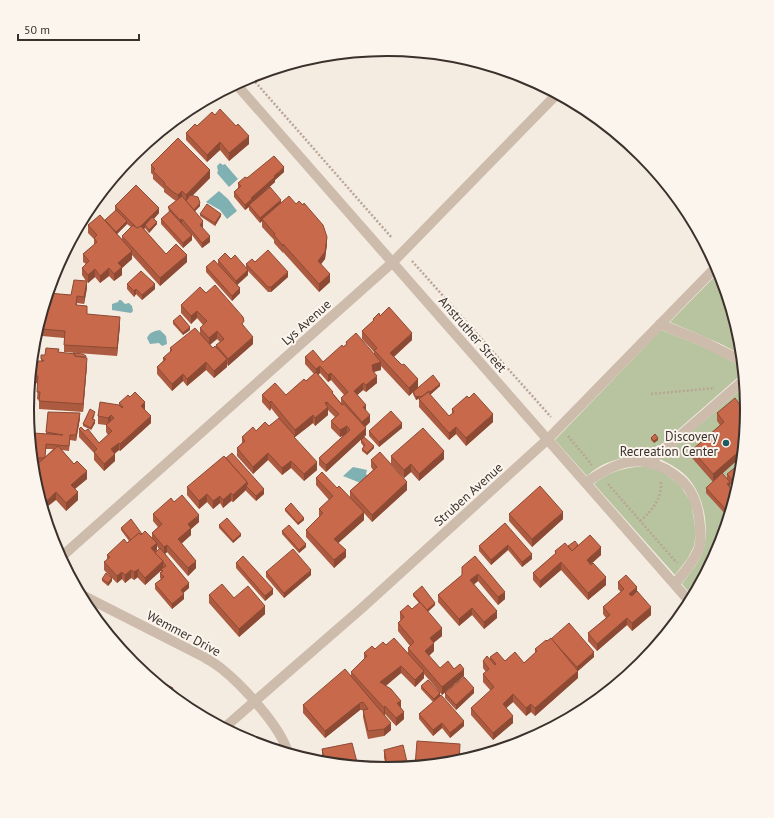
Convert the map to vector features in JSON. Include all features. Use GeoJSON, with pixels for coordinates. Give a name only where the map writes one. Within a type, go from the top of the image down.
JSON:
{"type":"FeatureCollection","features":[{"type":"Feature","properties":{"kind":"street","name":"Anstruther Street"},"geometry":{"type":"LineString","coordinates":[[240,88],[686,597]]}},
{"type":"Feature","properties":{"kind":"street","name":"Lys Avenue"},"geometry":{"type":"LineString","coordinates":[[65,553],[393,262],[554,98]]}},
{"type":"Feature","properties":{"kind":"street","name":"Struben Avenue"},"geometry":{"type":"LineString","coordinates":[[228,725],[368,603],[548,439],[712,271]]}},
{"type":"Feature","properties":{"kind":"street"},"geometry":{"type":"LineString","coordinates":[[660,324],[704,342],[736,358]]}},
{"type":"Feature","properties":{"kind":"street"},"geometry":{"type":"LineString","coordinates":[[654,463],[739,385]]}},
{"type":"Feature","properties":{"kind":"street"},"geometry":{"type":"LineString","coordinates":[[586,483],[599,473],[619,464],[636,462],[654,463],[664,467],[684,481],[696,501],[701,535],[699,548],[694,558],[675,584]]}},
{"type":"Feature","properties":{"kind":"street","name":"Wemmer Drive"},"geometry":{"type":"LineString","coordinates":[[89,599],[204,657],[221,668],[255,702],[282,736],[286,747]]}},
{"type":"Feature","properties":{"kind":"path"},"geometry":{"type":"LineString","coordinates":[[255,82],[392,238]]}},
{"type":"Feature","properties":{"kind":"path"},"geometry":{"type":"LineString","coordinates":[[412,261],[551,417]]}},
{"type":"Feature","properties":{"kind":"path"},"geometry":{"type":"LineString","coordinates":[[651,394],[739,383]]}},
{"type":"Feature","properties":{"kind":"path"},"geometry":{"type":"LineString","coordinates":[[560,427],[684,571]]}},
{"type":"Feature","properties":{"kind":"path"},"geometry":{"type":"LineString","coordinates":[[640,521],[653,509],[659,498],[662,483],[661,471],[654,463]]}},
{"type":"Feature","properties":{"kind":"green space"},"geometry":{"type":"Polygon","coordinates":[[[714,277],[728,318],[735,351],[721,344],[670,322],[714,277]]]}},
{"type":"Feature","properties":{"kind":"green space"},"geometry":{"type":"Polygon","coordinates":[[[661,330],[706,348],[737,364],[738,377],[648,456],[623,458],[608,462],[587,476],[555,440],[661,330]]]}},
{"type":"Feature","properties":{"kind":"green space"},"geometry":{"type":"Polygon","coordinates":[[[739,391],[740,409],[737,455],[728,500],[713,544],[704,565],[689,592],[682,584],[701,555],[705,542],[706,523],[702,503],[694,485],[688,478],[679,470],[660,459],[739,391]]]}},
{"type":"Feature","properties":{"kind":"green space"},"geometry":{"type":"Polygon","coordinates":[[[636,467],[648,467],[661,471],[679,484],[691,502],[696,533],[694,546],[688,558],[675,575],[594,484],[614,472],[636,467]]]}},
{"type":"Feature","properties":{"kind":"water"},"geometry":{"type":"Polygon","coordinates":[[[220,163],[223,165],[225,164],[238,179],[229,187],[217,173],[217,166],[220,163]]]}},
{"type":"Feature","properties":{"kind":"water"},"geometry":{"type":"Polygon","coordinates":[[[219,191],[228,199],[237,211],[227,219],[220,210],[206,202],[219,191]]]}},
{"type":"Feature","properties":{"kind":"water"},"geometry":{"type":"Polygon","coordinates":[[[119,300],[125,304],[129,303],[132,306],[133,311],[131,313],[112,310],[112,304],[118,302],[119,300]]]}},
{"type":"Feature","properties":{"kind":"water"},"geometry":{"type":"Polygon","coordinates":[[[160,330],[166,336],[167,344],[162,346],[159,343],[150,344],[147,338],[149,334],[160,330]]]}},
{"type":"Feature","properties":{"kind":"water"},"geometry":{"type":"Polygon","coordinates":[[[353,467],[367,470],[366,474],[369,477],[363,484],[343,476],[353,467]]]}},
{"type":"Feature","properties":{"kind":"building"},"geometry":{"type":"Polygon","coordinates":[[[220,109],[236,126],[238,124],[249,136],[229,153],[220,142],[207,155],[186,133],[195,124],[197,126],[212,112],[215,115],[220,109]]]}},
{"type":"Feature","properties":{"kind":"building"},"geometry":{"type":"Polygon","coordinates":[[[178,138],[210,170],[186,195],[182,191],[178,195],[173,192],[153,171],[155,169],[151,165],[178,138]]]}},
{"type":"Feature","properties":{"kind":"building"},"geometry":{"type":"Polygon","coordinates":[[[274,156],[284,167],[245,205],[234,192],[241,186],[238,183],[245,177],[247,178],[274,156]]]}},
{"type":"Feature","properties":{"kind":"building"},"geometry":{"type":"Polygon","coordinates":[[[136,185],[159,208],[141,226],[137,228],[115,206],[136,185]]]}},
{"type":"Feature","properties":{"kind":"building"},"geometry":{"type":"Polygon","coordinates":[[[270,187],[281,200],[260,218],[249,205],[270,187]]]}},
{"type":"Feature","properties":{"kind":"building"},"geometry":{"type":"Polygon","coordinates":[[[190,195],[198,197],[200,203],[194,210],[186,201],[190,195]]]}},
{"type":"Feature","properties":{"kind":"building"},"geometry":{"type":"Polygon","coordinates":[[[182,196],[203,221],[200,225],[210,236],[202,243],[182,219],[180,220],[168,207],[182,196]]]}},
{"type":"Feature","properties":{"kind":"building"},"geometry":{"type":"Polygon","coordinates":[[[289,196],[296,204],[299,201],[303,205],[304,203],[323,225],[327,237],[325,252],[318,261],[330,274],[319,284],[283,244],[283,246],[262,219],[289,196]]]}},
{"type":"Feature","properties":{"kind":"building"},"geometry":{"type":"Polygon","coordinates":[[[207,204],[221,214],[215,223],[200,214],[207,204]]]}},
{"type":"Feature","properties":{"kind":"building"},"geometry":{"type":"Polygon","coordinates":[[[116,210],[127,221],[116,232],[105,220],[116,210]]]}},
{"type":"Feature","properties":{"kind":"building"},"geometry":{"type":"Polygon","coordinates":[[[170,211],[192,235],[183,243],[161,219],[170,211]]]}},
{"type":"Feature","properties":{"kind":"building"},"geometry":{"type":"Polygon","coordinates":[[[100,215],[132,251],[118,263],[122,267],[114,274],[109,268],[100,276],[95,269],[88,275],[82,268],[89,261],[83,254],[97,242],[94,238],[97,235],[88,225],[100,215]]]}},
{"type":"Feature","properties":{"kind":"building"},"geometry":{"type":"Polygon","coordinates":[[[152,217],[157,222],[149,230],[145,225],[152,217]]]}},
{"type":"Feature","properties":{"kind":"building"},"geometry":{"type":"Polygon","coordinates":[[[133,225],[137,228],[141,226],[166,254],[176,244],[187,255],[160,278],[122,236],[133,225]]]}},
{"type":"Feature","properties":{"kind":"building"},"geometry":{"type":"Polygon","coordinates":[[[268,250],[288,272],[271,287],[268,287],[246,264],[252,259],[255,262],[268,250]]]}},
{"type":"Feature","properties":{"kind":"building"},"geometry":{"type":"Polygon","coordinates":[[[225,253],[231,259],[235,255],[248,270],[236,281],[218,260],[225,253]]]}},
{"type":"Feature","properties":{"kind":"building"},"geometry":{"type":"Polygon","coordinates":[[[214,260],[240,288],[232,296],[206,267],[214,260]]]}},
{"type":"Feature","properties":{"kind":"building"},"geometry":{"type":"Polygon","coordinates":[[[141,271],[155,284],[142,295],[136,289],[134,291],[127,284],[141,271]]]}},
{"type":"Feature","properties":{"kind":"building"},"geometry":{"type":"Polygon","coordinates":[[[74,280],[87,281],[84,297],[77,296],[76,305],[87,306],[87,314],[120,317],[117,348],[64,345],[65,331],[43,329],[54,294],[71,295],[74,280]]]}},
{"type":"Feature","properties":{"kind":"building"},"geometry":{"type":"Polygon","coordinates":[[[215,285],[243,317],[244,321],[242,324],[253,337],[228,359],[216,345],[224,339],[217,331],[209,338],[200,328],[207,321],[197,311],[191,316],[181,305],[200,287],[206,293],[215,285]]]}},
{"type":"Feature","properties":{"kind":"building"},"geometry":{"type":"Polygon","coordinates":[[[389,307],[412,333],[390,353],[402,365],[404,364],[418,379],[409,388],[374,350],[377,348],[362,331],[379,313],[380,316],[389,307]]]}},
{"type":"Feature","properties":{"kind":"building"},"geometry":{"type":"Polygon","coordinates":[[[180,315],[190,327],[183,333],[173,321],[180,315]]]}},
{"type":"Feature","properties":{"kind":"building"},"geometry":{"type":"Polygon","coordinates":[[[195,328],[213,348],[215,346],[227,359],[214,371],[206,362],[187,379],[183,374],[172,384],[157,367],[166,359],[163,358],[172,350],[170,348],[195,328]]]}},
{"type":"Feature","properties":{"kind":"building"},"geometry":{"type":"Polygon","coordinates":[[[356,333],[381,362],[372,365],[373,371],[377,376],[366,385],[363,383],[354,391],[366,405],[363,407],[370,415],[362,422],[341,398],[348,392],[331,373],[328,375],[320,366],[316,369],[305,357],[313,350],[323,362],[342,345],[343,347],[347,344],[346,342],[356,333]]]}},
{"type":"Feature","properties":{"kind":"building"},"geometry":{"type":"Polygon","coordinates":[[[46,348],[59,349],[58,352],[75,354],[75,356],[87,358],[83,404],[39,401],[40,392],[37,392],[38,376],[36,376],[37,363],[37,361],[44,361],[41,359],[41,355],[45,355],[46,348]]]}},
{"type":"Feature","properties":{"kind":"building"},"geometry":{"type":"Polygon","coordinates":[[[73,353],[83,354],[86,357],[75,356],[73,353]]]}},
{"type":"Feature","properties":{"kind":"building"},"geometry":{"type":"Polygon","coordinates":[[[316,372],[342,405],[344,404],[366,428],[326,465],[319,458],[350,430],[347,426],[340,430],[331,421],[339,414],[327,402],[325,403],[328,407],[315,418],[313,415],[295,430],[271,401],[270,403],[262,395],[275,383],[286,395],[304,379],[306,381],[316,372]]]}},
{"type":"Feature","properties":{"kind":"building"},"geometry":{"type":"Polygon","coordinates":[[[433,375],[440,384],[421,397],[416,397],[413,392],[433,375]]]}},
{"type":"Feature","properties":{"kind":"building"},"geometry":{"type":"Polygon","coordinates":[[[135,392],[145,402],[141,406],[151,416],[120,444],[119,443],[111,449],[115,454],[104,464],[94,452],[97,449],[79,429],[81,427],[85,431],[88,429],[99,443],[112,431],[106,425],[114,418],[111,415],[108,418],[98,416],[100,402],[119,405],[122,408],[123,407],[119,403],[128,395],[130,397],[135,392]]]}},
{"type":"Feature","properties":{"kind":"building"},"geometry":{"type":"Polygon","coordinates":[[[428,392],[449,416],[454,412],[452,409],[467,396],[469,398],[474,393],[493,414],[466,438],[456,427],[449,433],[419,399],[428,392]]]}},
{"type":"Feature","properties":{"kind":"building","name":"Discovery Recreation Center"},"geometry":{"type":"Polygon","coordinates":[[[735,398],[740,405],[737,453],[713,474],[692,450],[724,422],[717,413],[735,398]]]}},
{"type":"Feature","properties":{"kind":"building"},"geometry":{"type":"Polygon","coordinates":[[[90,409],[95,412],[92,419],[95,420],[91,428],[83,424],[90,409]]]}},
{"type":"Feature","properties":{"kind":"building"},"geometry":{"type":"Polygon","coordinates":[[[391,411],[402,423],[379,442],[369,431],[391,411]]]}},
{"type":"Feature","properties":{"kind":"building"},"geometry":{"type":"Polygon","coordinates":[[[48,412],[80,413],[76,435],[70,435],[69,446],[46,444],[45,457],[38,458],[35,433],[63,435],[46,432],[48,412]]]}},
{"type":"Feature","properties":{"kind":"building"},"geometry":{"type":"Polygon","coordinates":[[[279,418],[317,462],[304,474],[291,461],[282,468],[268,453],[253,467],[237,448],[245,441],[242,437],[253,427],[256,431],[265,422],[269,426],[279,418]]]}},
{"type":"Feature","properties":{"kind":"building"},"geometry":{"type":"Polygon","coordinates":[[[423,428],[444,451],[419,474],[411,464],[404,470],[391,456],[423,428]]]}},
{"type":"Feature","properties":{"kind":"building"},"geometry":{"type":"Polygon","coordinates":[[[655,434],[658,438],[654,441],[651,438],[655,434]]]}},
{"type":"Feature","properties":{"kind":"building"},"geometry":{"type":"Polygon","coordinates":[[[364,437],[374,446],[367,453],[362,449],[365,445],[361,440],[364,437]]]}},
{"type":"Feature","properties":{"kind":"building"},"geometry":{"type":"Polygon","coordinates":[[[58,446],[74,464],[77,461],[87,471],[71,485],[78,492],[66,503],[56,492],[46,501],[38,463],[58,446]]]}},
{"type":"Feature","properties":{"kind":"building"},"geometry":{"type":"Polygon","coordinates":[[[380,452],[407,482],[372,515],[350,491],[377,467],[371,460],[380,452]]]}},
{"type":"Feature","properties":{"kind":"building"},"geometry":{"type":"Polygon","coordinates":[[[232,453],[264,489],[256,496],[246,486],[248,484],[247,482],[226,458],[232,453]]]}},
{"type":"Feature","properties":{"kind":"building"},"geometry":{"type":"Polygon","coordinates":[[[224,456],[247,482],[233,495],[231,493],[223,500],[220,496],[213,501],[207,494],[199,501],[187,487],[224,456]]]}},
{"type":"Feature","properties":{"kind":"building"},"geometry":{"type":"Polygon","coordinates":[[[735,468],[732,480],[727,474],[735,468]]]}},
{"type":"Feature","properties":{"kind":"building"},"geometry":{"type":"Polygon","coordinates":[[[322,472],[337,488],[339,486],[364,512],[334,539],[346,550],[334,560],[306,530],[323,513],[319,509],[333,496],[316,478],[322,472]]]}},
{"type":"Feature","properties":{"kind":"building","name":"Discovery Recreation Center"},"geometry":{"type":"Polygon","coordinates":[[[722,473],[730,482],[727,484],[731,488],[725,509],[706,488],[722,473]]]}},
{"type":"Feature","properties":{"kind":"building"},"geometry":{"type":"Polygon","coordinates":[[[540,486],[563,512],[532,539],[509,514],[540,486]]]}},
{"type":"Feature","properties":{"kind":"building"},"geometry":{"type":"Polygon","coordinates":[[[182,495],[199,515],[188,524],[191,528],[178,539],[196,561],[188,568],[167,545],[164,547],[152,533],[162,524],[153,514],[171,498],[174,502],[182,495]]]}},
{"type":"Feature","properties":{"kind":"building"},"geometry":{"type":"Polygon","coordinates":[[[291,503],[304,518],[298,523],[285,509],[291,503]]]}},
{"type":"Feature","properties":{"kind":"building"},"geometry":{"type":"Polygon","coordinates":[[[227,518],[241,534],[233,541],[219,525],[227,518]]]}},
{"type":"Feature","properties":{"kind":"building"},"geometry":{"type":"Polygon","coordinates":[[[131,519],[142,534],[141,535],[139,533],[131,540],[121,528],[131,519]]]}},
{"type":"Feature","properties":{"kind":"building"},"geometry":{"type":"Polygon","coordinates":[[[505,523],[532,554],[522,562],[508,545],[491,560],[479,546],[505,523]]]}},
{"type":"Feature","properties":{"kind":"building"},"geometry":{"type":"Polygon","coordinates":[[[289,525],[306,544],[299,550],[282,531],[289,525]]]}},
{"type":"Feature","properties":{"kind":"building"},"geometry":{"type":"Polygon","coordinates":[[[145,531],[157,543],[151,548],[163,561],[145,578],[138,570],[139,569],[134,572],[131,570],[125,575],[122,572],[117,576],[104,562],[110,557],[107,555],[124,539],[127,543],[139,533],[141,535],[145,531]]]}},
{"type":"Feature","properties":{"kind":"building"},"geometry":{"type":"Polygon","coordinates":[[[590,535],[601,547],[587,560],[591,565],[593,563],[606,577],[588,593],[561,562],[540,581],[533,573],[565,543],[572,551],[590,535]]]}},
{"type":"Feature","properties":{"kind":"building"},"geometry":{"type":"Polygon","coordinates":[[[575,541],[578,545],[572,551],[568,546],[575,541]]]}},
{"type":"Feature","properties":{"kind":"building"},"geometry":{"type":"Polygon","coordinates":[[[160,548],[189,583],[181,590],[184,594],[172,604],[155,584],[164,577],[160,573],[163,571],[161,569],[166,566],[155,553],[160,548]]]}},
{"type":"Feature","properties":{"kind":"building"},"geometry":{"type":"Polygon","coordinates":[[[293,549],[311,570],[284,593],[266,572],[293,549]]]}},
{"type":"Feature","properties":{"kind":"building"},"geometry":{"type":"Polygon","coordinates":[[[243,556],[273,589],[265,596],[236,563],[243,556]]]}},
{"type":"Feature","properties":{"kind":"building"},"geometry":{"type":"Polygon","coordinates":[[[475,556],[505,592],[498,597],[478,574],[470,580],[497,611],[484,622],[472,608],[459,619],[438,595],[462,575],[462,567],[475,556]]]}},
{"type":"Feature","properties":{"kind":"building"},"geometry":{"type":"Polygon","coordinates":[[[106,573],[112,578],[108,583],[102,579],[106,573]]]}},
{"type":"Feature","properties":{"kind":"building"},"geometry":{"type":"Polygon","coordinates":[[[626,575],[637,587],[629,594],[632,596],[637,591],[651,607],[632,623],[627,618],[597,644],[588,633],[610,615],[603,607],[624,589],[618,582],[626,575]]]}},
{"type":"Feature","properties":{"kind":"building"},"geometry":{"type":"Polygon","coordinates":[[[222,584],[234,598],[248,586],[265,606],[239,629],[209,595],[222,584]]]}},
{"type":"Feature","properties":{"kind":"building"},"geometry":{"type":"Polygon","coordinates":[[[422,586],[435,603],[427,610],[413,594],[422,586]]]}},
{"type":"Feature","properties":{"kind":"building"},"geometry":{"type":"Polygon","coordinates":[[[420,602],[442,628],[430,638],[434,643],[425,651],[440,668],[448,661],[454,669],[460,664],[464,669],[442,687],[408,648],[414,642],[398,623],[404,617],[400,612],[408,605],[412,609],[420,602]]]}},
{"type":"Feature","properties":{"kind":"building"},"geometry":{"type":"Polygon","coordinates":[[[569,623],[594,652],[577,667],[551,639],[569,623]]]}},
{"type":"Feature","properties":{"kind":"building"},"geometry":{"type":"Polygon","coordinates":[[[394,638],[424,671],[415,680],[401,666],[380,682],[391,689],[401,701],[397,703],[404,712],[396,718],[385,706],[384,708],[351,672],[367,656],[364,653],[372,646],[375,649],[383,642],[386,645],[394,638]]]}},
{"type":"Feature","properties":{"kind":"building"},"geometry":{"type":"Polygon","coordinates":[[[551,638],[578,671],[535,708],[531,704],[526,708],[513,694],[503,704],[513,716],[493,733],[471,708],[494,687],[483,674],[489,669],[483,661],[487,656],[495,665],[496,664],[490,657],[497,652],[505,661],[515,652],[524,663],[537,651],[535,649],[551,638]]]}},
{"type":"Feature","properties":{"kind":"building"},"geometry":{"type":"Polygon","coordinates":[[[345,669],[391,723],[384,729],[368,731],[363,710],[368,709],[363,702],[325,731],[303,705],[345,669]]]}},
{"type":"Feature","properties":{"kind":"building"},"geometry":{"type":"Polygon","coordinates":[[[464,677],[474,688],[456,705],[445,693],[464,677]]]}},
{"type":"Feature","properties":{"kind":"building"},"geometry":{"type":"Polygon","coordinates":[[[428,680],[440,693],[434,699],[421,686],[428,680]]]}},
{"type":"Feature","properties":{"kind":"building"},"geometry":{"type":"Polygon","coordinates":[[[441,695],[464,721],[450,733],[442,723],[433,730],[419,714],[441,695]]]}},
{"type":"Feature","properties":{"kind":"building"},"geometry":{"type":"Polygon","coordinates":[[[417,741],[460,744],[459,754],[415,761],[417,741]]]}},
{"type":"Feature","properties":{"kind":"building"},"geometry":{"type":"Polygon","coordinates":[[[352,743],[357,760],[323,756],[322,749],[352,743]]]}},
{"type":"Feature","properties":{"kind":"building"},"geometry":{"type":"Polygon","coordinates":[[[403,745],[407,761],[387,762],[384,750],[403,745]]]}},
{"type":"Feature","properties":{"kind":"place","name":"Discovery Recreation Center"},"geometry":{"type":"Point","coordinates":[726,443]}}]}
